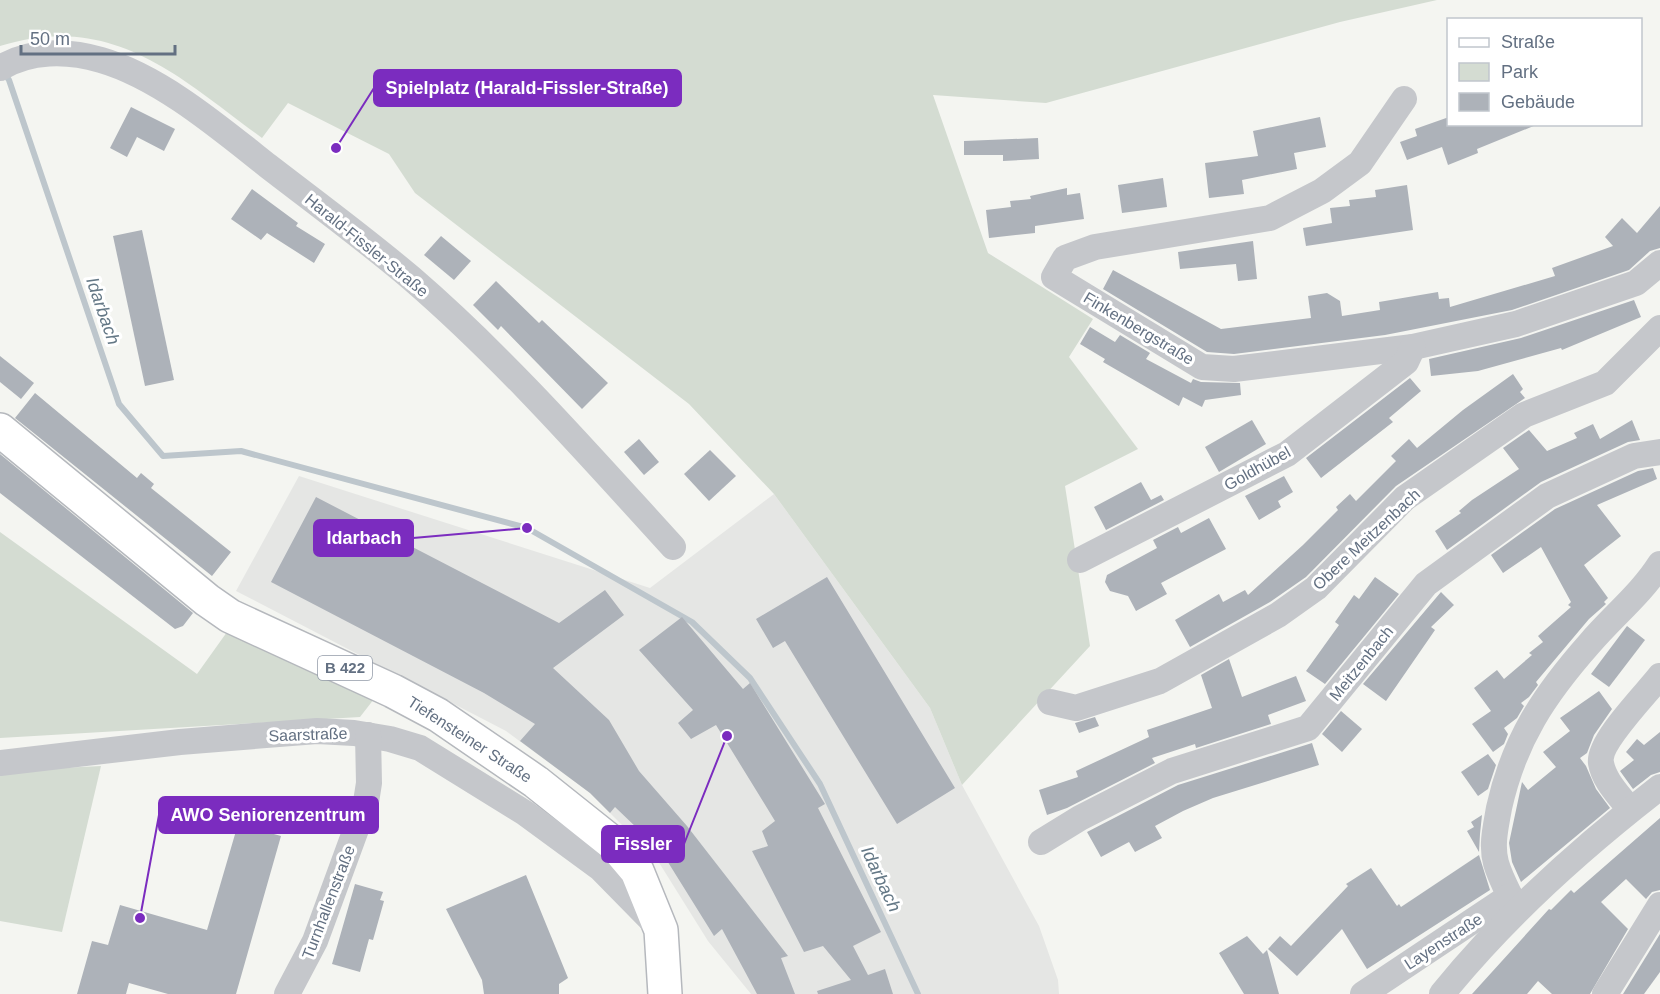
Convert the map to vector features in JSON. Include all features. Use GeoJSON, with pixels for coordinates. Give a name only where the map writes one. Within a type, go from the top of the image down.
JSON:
{"type":"FeatureCollection","features":[{"type":"Feature","properties":{"kind":"main road","name":"Tiefensteiner Straße"},"geometry":{"type":"LineString","coordinates":[[0,430],[207,600],[230,616],[393,691],[438,715],[536,782],[615,845],[630,862],[647,891],[660,930]]}},
{"type":"Feature","properties":{"kind":"main road","name":"B 422"},"geometry":{"type":"LineString","coordinates":[[660,930],[664,994]]}},
{"type":"Feature","properties":{"kind":"street","name":"Harald-Fissler-Straße"},"geometry":{"type":"LineString","coordinates":[[5,65],[53,51],[101,60],[144,78],[201,115],[410,278],[492,354],[673,547]]}},
{"type":"Feature","properties":{"kind":"street","name":"Finkenbergstraße"},"geometry":{"type":"LineString","coordinates":[[1404,99],[1360,163],[1322,191],[1270,218],[1095,247],[1065,258],[1054,277],[1202,366],[1234,369],[1413,347],[1516,324],[1636,283],[1660,263]]}},
{"type":"Feature","properties":{"kind":"street","name":"Obere Meitzenbach"},"geometry":{"type":"LineString","coordinates":[[1050,702],[1076,708],[1160,681],[1278,615],[1316,588],[1405,498],[1524,415],[1605,383],[1660,328]]}},
{"type":"Feature","properties":{"kind":"street","name":"Goldhübel"},"geometry":{"type":"LineString","coordinates":[[1080,560],[1287,454],[1406,362],[1413,347]]}},
{"type":"Feature","properties":{"kind":"street","name":"Meitzenbach"},"geometry":{"type":"LineString","coordinates":[[1041,842],[1080,818],[1172,771],[1308,728],[1426,584],[1547,496],[1634,456],[1660,452]]}},
{"type":"Feature","properties":{"kind":"street"},"geometry":{"type":"LineString","coordinates":[[1514,903],[1496,862],[1494,833],[1507,771],[1524,732],[1561,678],[1591,642],[1650,580],[1660,564]]}},
{"type":"Feature","properties":{"kind":"street"},"geometry":{"type":"LineString","coordinates":[[1630,810],[1606,777],[1600,761],[1604,744],[1660,676]]}},
{"type":"Feature","properties":{"kind":"street","name":"Saarstraße"},"geometry":{"type":"LineString","coordinates":[[0,763],[317,731],[368,735],[420,748],[525,813],[600,868],[660,930]]}},
{"type":"Feature","properties":{"kind":"street","name":"Turnhallenstraße"},"geometry":{"type":"LineString","coordinates":[[287,994],[315,941],[366,802],[369,783],[368,735]]}},
{"type":"Feature","properties":{"kind":"street","name":"Layenstraße"},"geometry":{"type":"LineString","coordinates":[[1363,994],[1514,903],[1660,787]]}},
{"type":"Feature","properties":{"kind":"street","name":"Layenstraße"},"geometry":{"type":"LineString","coordinates":[[1442,994],[1514,903]]}},
{"type":"Feature","properties":{"kind":"street"},"geometry":{"type":"LineString","coordinates":[[1605,994],[1660,905]]}},
{"type":"Feature","properties":{"kind":"shaded area"},"geometry":{"type":"Polygon","coordinates":[[[299,476],[650,588],[774,494],[930,708],[962,785],[1039,926],[1058,980],[1059,994],[751,994],[708,941],[658,861],[590,793],[506,731],[236,591],[299,476]]]}},
{"type":"Feature","properties":{"kind":"green space"},"geometry":{"type":"Polygon","coordinates":[[[0,0],[1437,0],[1340,22],[1046,103],[933,95],[988,253],[1093,319],[1069,357],[1138,449],[1065,486],[1090,646],[962,785],[930,708],[774,494],[689,404],[415,193],[389,154],[288,103],[262,138],[172,72],[110,43],[76,37],[40,37],[0,46],[0,0]]]}},
{"type":"Feature","properties":{"kind":"green space"},"geometry":{"type":"Polygon","coordinates":[[[0,532],[197,674],[227,632],[374,699],[360,717],[0,738],[0,532]]]}},
{"type":"Feature","properties":{"kind":"green space"},"geometry":{"type":"Polygon","coordinates":[[[101,766],[62,932],[0,921],[0,771],[101,766]]]}},
{"type":"Feature","properties":{"kind":"building"},"geometry":{"type":"Polygon","coordinates":[[[131,107],[175,129],[164,151],[137,137],[127,157],[110,148],[131,107]]]}},
{"type":"Feature","properties":{"kind":"building"},"geometry":{"type":"Polygon","coordinates":[[[1320,117],[1326,147],[1294,153],[1297,169],[1242,180],[1244,194],[1209,198],[1205,163],[1258,156],[1253,131],[1320,117]]]}},
{"type":"Feature","properties":{"kind":"building"},"geometry":{"type":"Polygon","coordinates":[[[1447,118],[1447,126],[1534,126],[1477,149],[1478,153],[1448,165],[1442,147],[1407,160],[1400,142],[1417,136],[1415,129],[1447,118]]]}},
{"type":"Feature","properties":{"kind":"building"},"geometry":{"type":"Polygon","coordinates":[[[1038,138],[1039,159],[1003,161],[1003,155],[964,155],[964,141],[1038,138]]]}},
{"type":"Feature","properties":{"kind":"building"},"geometry":{"type":"Polygon","coordinates":[[[1163,178],[1167,207],[1122,213],[1118,185],[1163,178]]]}},
{"type":"Feature","properties":{"kind":"building"},"geometry":{"type":"Polygon","coordinates":[[[1407,185],[1413,230],[1306,246],[1303,228],[1332,223],[1330,208],[1350,206],[1349,200],[1376,197],[1375,190],[1407,185]]]}},
{"type":"Feature","properties":{"kind":"building"},"geometry":{"type":"Polygon","coordinates":[[[1067,188],[1067,195],[1080,193],[1084,219],[1035,226],[1035,233],[989,238],[986,210],[1011,207],[1010,201],[1031,199],[1030,196],[1067,188]]]}},
{"type":"Feature","properties":{"kind":"building"},"geometry":{"type":"Polygon","coordinates":[[[252,189],[298,223],[296,226],[325,244],[314,263],[267,233],[261,240],[231,219],[252,189]]]}},
{"type":"Feature","properties":{"kind":"building"},"geometry":{"type":"Polygon","coordinates":[[[1660,206],[1660,248],[1650,251],[1629,270],[1512,310],[1385,335],[1234,354],[1207,352],[1103,289],[1113,270],[1221,329],[1311,318],[1308,296],[1327,293],[1340,301],[1342,316],[1380,310],[1379,302],[1438,292],[1439,299],[1449,298],[1450,307],[1555,276],[1552,268],[1613,246],[1605,237],[1622,218],[1637,233],[1660,206]]]}},
{"type":"Feature","properties":{"kind":"building"},"geometry":{"type":"Polygon","coordinates":[[[142,230],[174,380],[145,386],[113,236],[142,230]]]}},
{"type":"Feature","properties":{"kind":"building"},"geometry":{"type":"Polygon","coordinates":[[[441,236],[471,261],[454,280],[424,255],[441,236]]]}},
{"type":"Feature","properties":{"kind":"building"},"geometry":{"type":"Polygon","coordinates":[[[1253,241],[1257,279],[1238,281],[1236,264],[1180,269],[1178,252],[1253,241]]]}},
{"type":"Feature","properties":{"kind":"building"},"geometry":{"type":"Polygon","coordinates":[[[496,281],[539,323],[542,320],[608,383],[582,409],[501,326],[498,330],[473,305],[496,281]]]}},
{"type":"Feature","properties":{"kind":"building"},"geometry":{"type":"Polygon","coordinates":[[[1634,300],[1641,317],[1562,350],[1561,348],[1478,371],[1431,376],[1429,359],[1521,338],[1634,300]]]}},
{"type":"Feature","properties":{"kind":"building"},"geometry":{"type":"Polygon","coordinates":[[[1090,327],[1115,342],[1120,335],[1150,353],[1146,359],[1191,383],[1193,379],[1201,382],[1240,383],[1241,395],[1205,400],[1202,407],[1183,397],[1179,406],[1103,362],[1105,359],[1080,344],[1090,327]]]}},
{"type":"Feature","properties":{"kind":"building"},"geometry":{"type":"Polygon","coordinates":[[[0,356],[34,383],[21,399],[0,382],[0,356]]]}},
{"type":"Feature","properties":{"kind":"building"},"geometry":{"type":"Polygon","coordinates":[[[1513,374],[1523,389],[1520,392],[1525,398],[1396,486],[1306,577],[1270,602],[1190,647],[1175,620],[1219,594],[1223,602],[1245,590],[1248,595],[1303,545],[1338,510],[1336,507],[1350,494],[1356,501],[1396,461],[1391,456],[1409,439],[1417,448],[1463,410],[1513,374]]]}},
{"type":"Feature","properties":{"kind":"building"},"geometry":{"type":"Polygon","coordinates":[[[1410,378],[1421,391],[1389,418],[1393,422],[1321,478],[1306,458],[1410,378]]]}},
{"type":"Feature","properties":{"kind":"building"},"geometry":{"type":"Polygon","coordinates":[[[35,393],[137,478],[141,473],[154,484],[151,488],[231,552],[212,576],[15,418],[35,393]]]}},
{"type":"Feature","properties":{"kind":"building"},"geometry":{"type":"Polygon","coordinates":[[[1252,420],[1266,444],[1219,472],[1205,447],[1252,420]]]}},
{"type":"Feature","properties":{"kind":"building"},"geometry":{"type":"Polygon","coordinates":[[[1632,420],[1640,440],[1628,442],[1541,482],[1447,550],[1435,531],[1461,513],[1459,511],[1472,500],[1519,469],[1503,448],[1529,430],[1547,451],[1577,438],[1574,433],[1593,424],[1600,439],[1632,420]]]}},
{"type":"Feature","properties":{"kind":"building"},"geometry":{"type":"Polygon","coordinates":[[[639,439],[659,462],[644,475],[624,452],[639,439]]]}},
{"type":"Feature","properties":{"kind":"building"},"geometry":{"type":"Polygon","coordinates":[[[710,450],[736,476],[709,501],[684,474],[710,450]]]}},
{"type":"Feature","properties":{"kind":"building"},"geometry":{"type":"Polygon","coordinates":[[[0,454],[193,613],[183,626],[175,629],[0,493],[0,454]]]}},
{"type":"Feature","properties":{"kind":"building"},"geometry":{"type":"Polygon","coordinates":[[[1653,468],[1657,479],[1597,505],[1621,536],[1584,565],[1608,598],[1604,602],[1606,604],[1589,619],[1536,682],[1538,685],[1521,703],[1524,706],[1517,718],[1504,728],[1508,734],[1504,744],[1493,752],[1472,724],[1491,711],[1474,688],[1497,670],[1504,679],[1532,655],[1529,653],[1543,642],[1538,636],[1571,607],[1568,605],[1571,602],[1541,547],[1503,573],[1491,555],[1555,509],[1638,471],[1653,468]]]}},
{"type":"Feature","properties":{"kind":"building"},"geometry":{"type":"Polygon","coordinates":[[[1284,476],[1293,492],[1278,501],[1281,507],[1259,520],[1245,496],[1284,476]]]}},
{"type":"Feature","properties":{"kind":"building"},"geometry":{"type":"Polygon","coordinates":[[[1141,482],[1151,500],[1161,495],[1164,500],[1106,530],[1094,507],[1141,482]]]}},
{"type":"Feature","properties":{"kind":"building"},"geometry":{"type":"Polygon","coordinates":[[[316,497],[559,623],[605,590],[624,615],[553,668],[609,720],[639,771],[687,826],[788,956],[781,958],[795,994],[757,994],[722,929],[714,936],[661,851],[615,807],[610,813],[590,793],[520,741],[535,724],[484,693],[271,582],[316,497]]]}},
{"type":"Feature","properties":{"kind":"building"},"geometry":{"type":"Polygon","coordinates":[[[1209,518],[1226,549],[1161,583],[1167,594],[1136,611],[1128,596],[1110,591],[1105,582],[1107,575],[1157,548],[1153,540],[1178,527],[1181,533],[1209,518]]]}},
{"type":"Feature","properties":{"kind":"building"},"geometry":{"type":"Polygon","coordinates":[[[827,577],[955,788],[897,824],[785,641],[773,648],[756,619],[827,577]]]}},
{"type":"Feature","properties":{"kind":"building"},"geometry":{"type":"Polygon","coordinates":[[[1375,577],[1399,594],[1325,684],[1306,671],[1339,625],[1335,622],[1354,595],[1359,599],[1375,577]]]}},
{"type":"Feature","properties":{"kind":"building"},"geometry":{"type":"Polygon","coordinates":[[[1441,592],[1454,605],[1431,627],[1435,630],[1386,701],[1363,684],[1441,592]]]}},
{"type":"Feature","properties":{"kind":"building"},"geometry":{"type":"Polygon","coordinates":[[[682,617],[743,689],[750,683],[825,804],[818,808],[881,932],[853,946],[868,975],[885,969],[893,994],[818,994],[817,991],[851,980],[823,946],[804,952],[752,851],[768,846],[762,831],[775,821],[716,725],[691,739],[678,723],[693,710],[639,650],[682,617]]]}},
{"type":"Feature","properties":{"kind":"building"},"geometry":{"type":"Polygon","coordinates":[[[1627,626],[1645,640],[1609,687],[1591,674],[1627,626]]]}},
{"type":"Feature","properties":{"kind":"building"},"geometry":{"type":"Polygon","coordinates":[[[1229,659],[1242,697],[1296,676],[1306,701],[1268,715],[1271,724],[1196,748],[1195,744],[1152,758],[1155,763],[1067,808],[1047,815],[1039,790],[1078,777],[1076,771],[1149,737],[1147,730],[1212,708],[1201,675],[1229,659]]]}},
{"type":"Feature","properties":{"kind":"building"},"geometry":{"type":"Polygon","coordinates":[[[1599,691],[1612,709],[1594,735],[1587,753],[1580,758],[1596,789],[1610,808],[1521,882],[1512,862],[1509,843],[1522,782],[1528,790],[1556,767],[1543,752],[1570,731],[1560,718],[1599,691]]]}},
{"type":"Feature","properties":{"kind":"building"},"geometry":{"type":"Polygon","coordinates":[[[1341,711],[1362,729],[1342,752],[1322,734],[1341,711]]]}},
{"type":"Feature","properties":{"kind":"building"},"geometry":{"type":"Polygon","coordinates":[[[1095,717],[1099,726],[1079,733],[1075,723],[1095,717]]]}},
{"type":"Feature","properties":{"kind":"building"},"geometry":{"type":"Polygon","coordinates":[[[1660,732],[1660,772],[1651,775],[1633,789],[1620,771],[1634,760],[1626,752],[1637,739],[1644,745],[1660,732]]]}},
{"type":"Feature","properties":{"kind":"building"},"geometry":{"type":"Polygon","coordinates":[[[1312,743],[1319,765],[1213,798],[1183,811],[1155,826],[1162,838],[1135,852],[1129,842],[1101,857],[1087,832],[1178,785],[1312,743]]]}},
{"type":"Feature","properties":{"kind":"building"},"geometry":{"type":"Polygon","coordinates":[[[1488,754],[1496,765],[1488,789],[1478,796],[1461,772],[1488,754]]]}},
{"type":"Feature","properties":{"kind":"building"},"geometry":{"type":"Polygon","coordinates":[[[1482,815],[1479,852],[1467,831],[1474,827],[1471,822],[1482,815]]]}},
{"type":"Feature","properties":{"kind":"building"},"geometry":{"type":"Polygon","coordinates":[[[1660,818],[1660,890],[1652,892],[1646,899],[1626,879],[1601,902],[1628,929],[1590,994],[1552,994],[1538,981],[1527,994],[1472,994],[1549,909],[1551,910],[1571,890],[1574,893],[1660,818]]]}},
{"type":"Feature","properties":{"kind":"building"},"geometry":{"type":"Polygon","coordinates":[[[238,824],[281,836],[236,994],[168,994],[129,983],[126,994],[77,994],[92,941],[108,945],[120,905],[207,930],[238,824]]]}},
{"type":"Feature","properties":{"kind":"building"},"geometry":{"type":"Polygon","coordinates":[[[1479,855],[1490,890],[1367,969],[1342,929],[1297,976],[1268,949],[1280,936],[1291,946],[1348,886],[1346,884],[1371,868],[1397,906],[1399,904],[1401,907],[1479,855]]]}},
{"type":"Feature","properties":{"kind":"building"},"geometry":{"type":"Polygon","coordinates":[[[526,875],[568,978],[559,984],[559,994],[484,994],[482,980],[446,909],[526,875]]]}},
{"type":"Feature","properties":{"kind":"building"},"geometry":{"type":"Polygon","coordinates":[[[355,884],[383,892],[380,900],[384,901],[373,940],[369,939],[360,972],[332,964],[355,884]]]}},
{"type":"Feature","properties":{"kind":"building"},"geometry":{"type":"Polygon","coordinates":[[[1660,934],[1660,972],[1644,994],[1623,994],[1660,934]]]}},
{"type":"Feature","properties":{"kind":"building"},"geometry":{"type":"Polygon","coordinates":[[[1247,936],[1263,954],[1267,950],[1279,994],[1244,994],[1219,953],[1247,936]]]}},
{"type":"Feature","properties":{"kind":"waterway","name":"Idarbach"},"geometry":{"type":"LineString","coordinates":[[4,73],[9,80],[119,404],[163,456],[241,451],[527,528],[692,622],[750,678],[820,784],[918,994]]}},
{"type":"Feature","properties":{"kind":"place","name":"Spielplatz (Harald-Fissler-Straße)"},"geometry":{"type":"Point","coordinates":[336,148]}},
{"type":"Feature","properties":{"kind":"place","name":"Idarbach"},"geometry":{"type":"Point","coordinates":[527,528]}},
{"type":"Feature","properties":{"kind":"place","name":"Fissler"},"geometry":{"type":"Point","coordinates":[727,736]}},
{"type":"Feature","properties":{"kind":"place","name":"AWO Seniorenzentrum"},"geometry":{"type":"Point","coordinates":[140,918]}}]}
